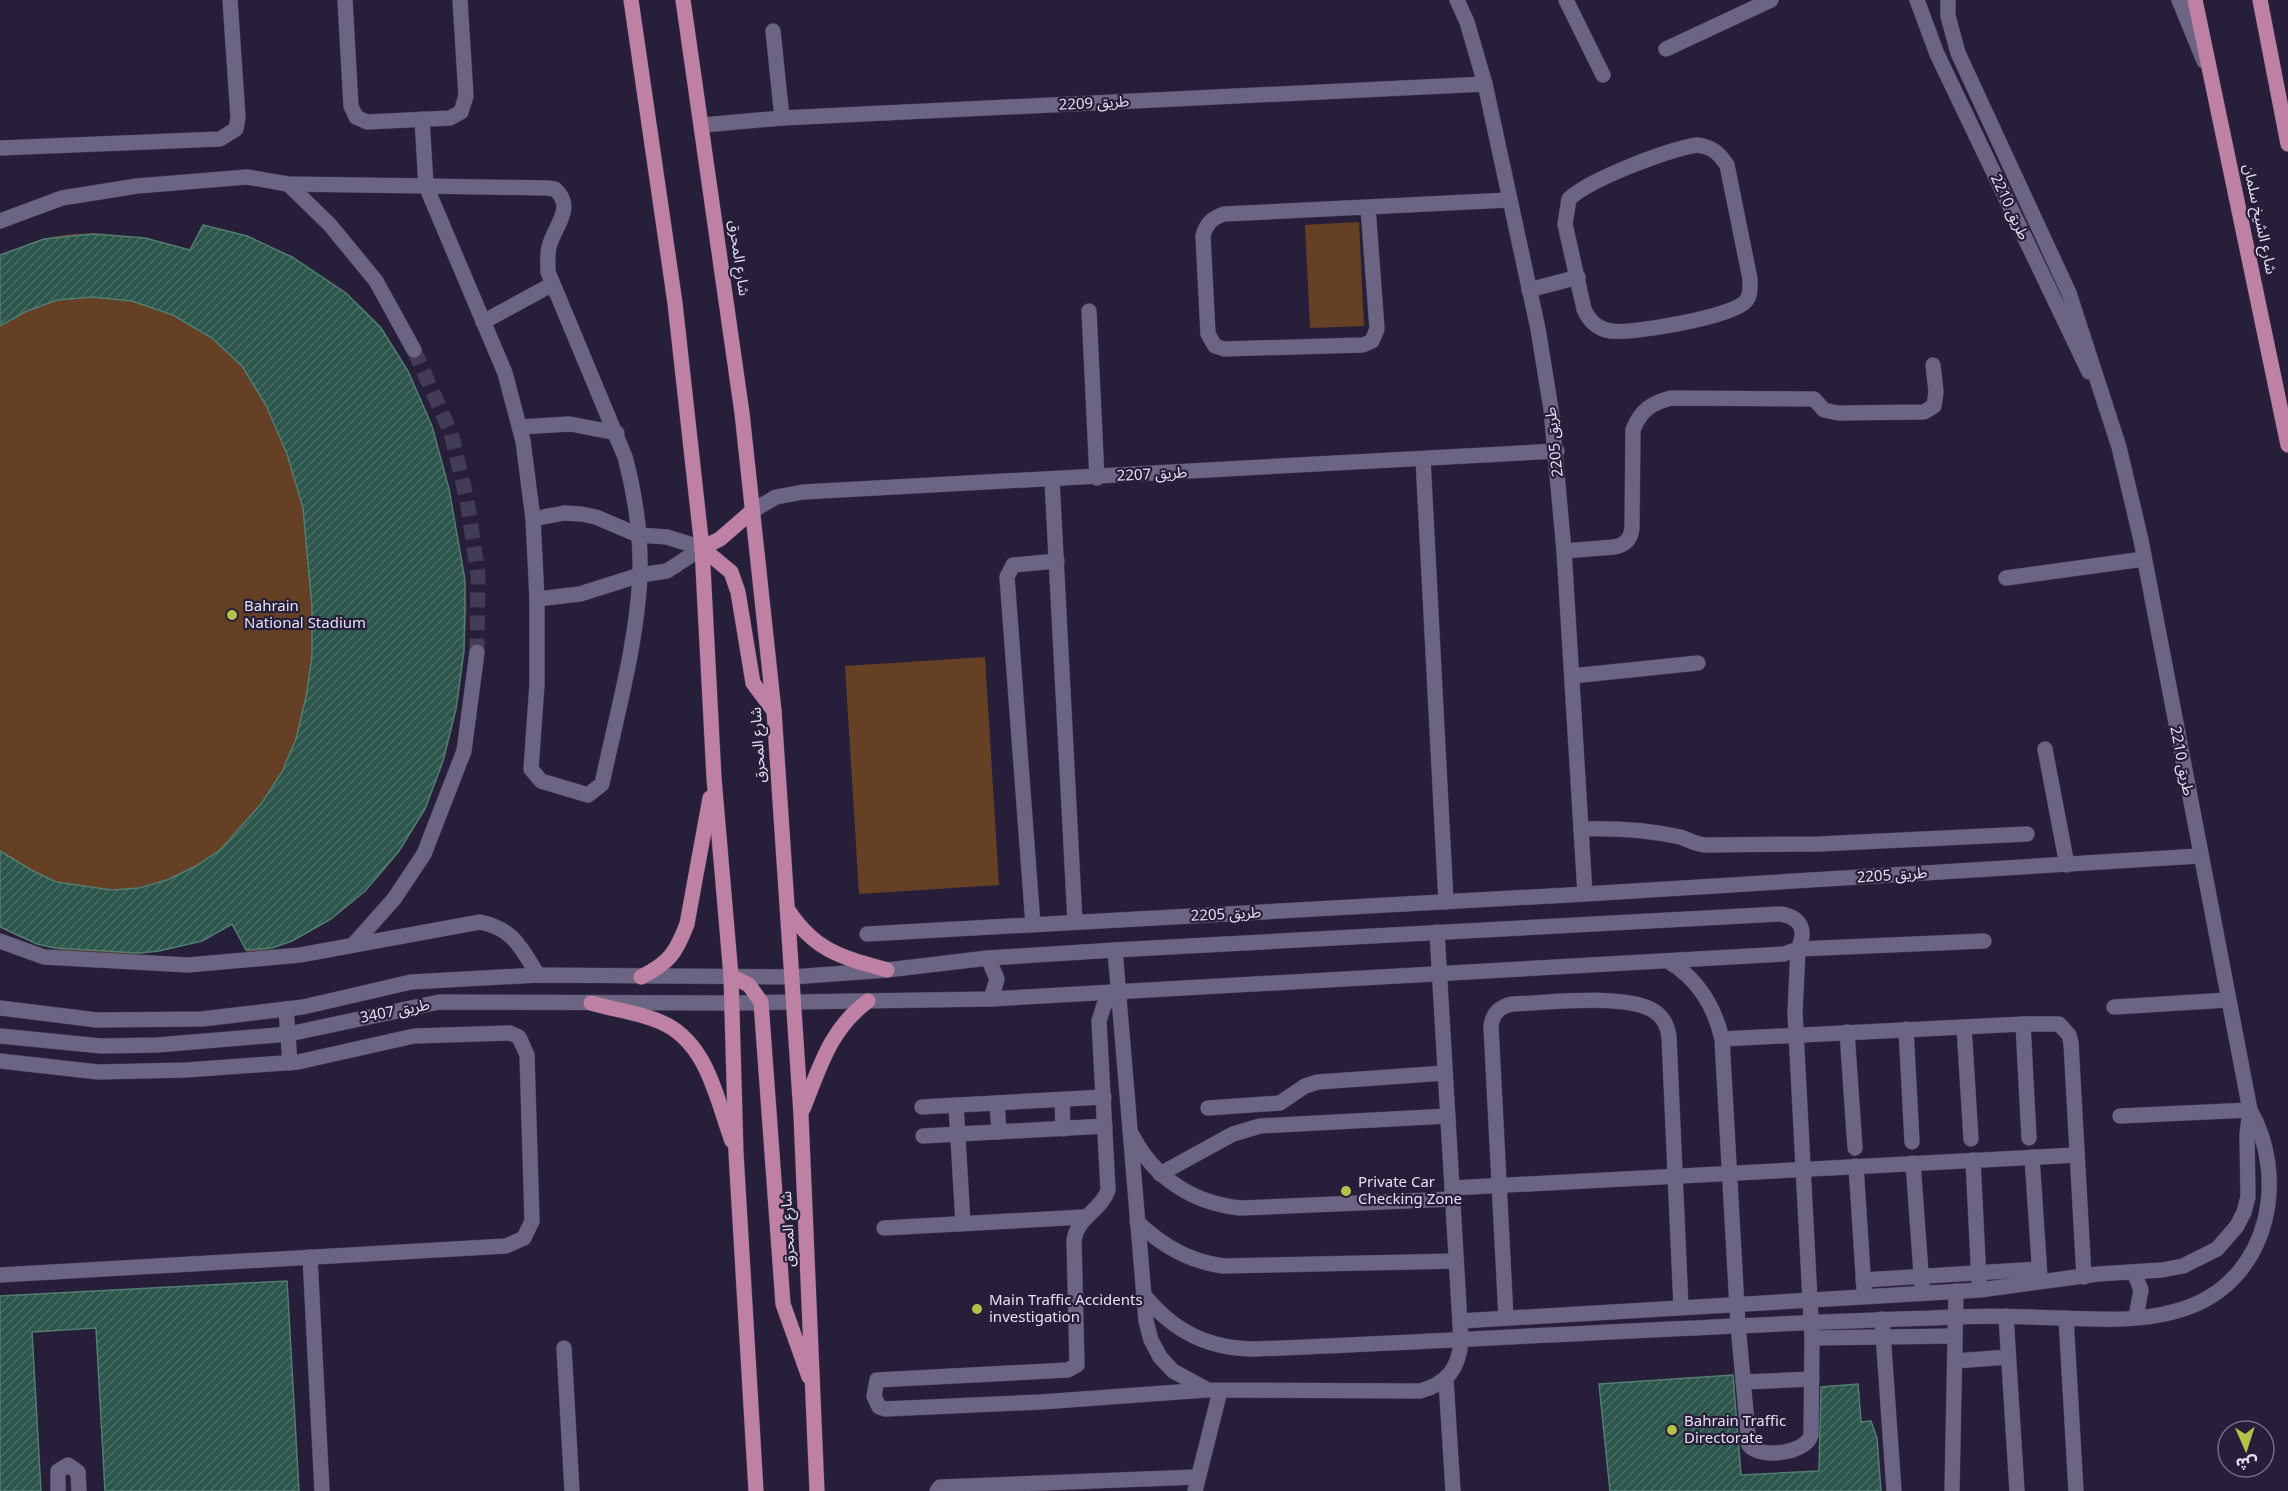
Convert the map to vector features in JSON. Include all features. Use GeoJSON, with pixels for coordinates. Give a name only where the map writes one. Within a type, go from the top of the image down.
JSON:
{"type":"FeatureCollection","features":[{"type":"Feature","properties":{"kind":"main road"},"geometry":{"type":"LineString","coordinates":[[631,0],[675,303],[702,548],[714,778],[731,976],[736,1154],[756,1491]]}},
{"type":"Feature","properties":{"kind":"main road","name":"شارع المحرق"},"geometry":{"type":"LineString","coordinates":[[683,0],[703,125],[741,402],[774,711],[801,1115],[815,1394],[817,1491]]}},
{"type":"Feature","properties":{"kind":"main road","name":"شارع الشيخ سلمان"},"geometry":{"type":"LineString","coordinates":[[2195,0],[2288,445]]}},
{"type":"Feature","properties":{"kind":"main road"},"geometry":{"type":"LineString","coordinates":[[2260,0],[2288,144]]}},
{"type":"Feature","properties":{"kind":"main road"},"geometry":{"type":"LineString","coordinates":[[702,548],[720,539],[752,511]]}},
{"type":"Feature","properties":{"kind":"main road"},"geometry":{"type":"LineString","coordinates":[[702,548],[731,572],[738,592],[753,683],[774,711]]}},
{"type":"Feature","properties":{"kind":"main road"},"geometry":{"type":"LineString","coordinates":[[641,976],[668,962],[680,943],[687,924],[714,778]]}},
{"type":"Feature","properties":{"kind":"main road"},"geometry":{"type":"LineString","coordinates":[[788,910],[806,935],[823,948],[886,970]]}},
{"type":"Feature","properties":{"kind":"main road"},"geometry":{"type":"LineString","coordinates":[[731,976],[749,985],[761,1002],[783,1304],[815,1394]]}},
{"type":"Feature","properties":{"kind":"main road"},"geometry":{"type":"LineString","coordinates":[[801,1115],[825,1054],[841,1024],[868,1001]]}},
{"type":"Feature","properties":{"kind":"main road"},"geometry":{"type":"LineString","coordinates":[[591,1003],[666,1025],[694,1047],[703,1062],[736,1154]]}},
{"type":"Feature","properties":{"kind":"street"},"geometry":{"type":"LineString","coordinates":[[0,148],[181,141],[226,137],[236,129],[238,123],[230,0]]}},
{"type":"Feature","properties":{"kind":"street"},"geometry":{"type":"LineString","coordinates":[[345,0],[352,112],[361,121],[367,122],[450,118],[461,112],[466,101],[460,0]]}},
{"type":"Feature","properties":{"kind":"street","name":"طريق 2205"},"geometry":{"type":"LineString","coordinates":[[1457,0],[1467,22],[1485,84],[1545,367],[1557,451],[1585,894]]}},
{"type":"Feature","properties":{"kind":"street"},"geometry":{"type":"LineString","coordinates":[[1666,49],[1771,0]]}},
{"type":"Feature","properties":{"kind":"street","name":"طريق 2210"},"geometry":{"type":"LineString","coordinates":[[1917,0],[1937,54],[2108,413]]}},
{"type":"Feature","properties":{"kind":"street","name":"طريق 2210"},"geometry":{"type":"LineString","coordinates":[[1948,0],[1948,16],[1958,53],[2069,293],[2119,447],[2144,559],[2199,856],[2250,1110]]}},
{"type":"Feature","properties":{"kind":"street"},"geometry":{"type":"LineString","coordinates":[[2179,0],[2215,90]]}},
{"type":"Feature","properties":{"kind":"street"},"geometry":{"type":"LineString","coordinates":[[1568,1],[1603,75]]}},
{"type":"Feature","properties":{"kind":"street"},"geometry":{"type":"LineString","coordinates":[[773,31],[782,118]]}},
{"type":"Feature","properties":{"kind":"street","name":"طريق 2209"},"geometry":{"type":"LineString","coordinates":[[703,125],[782,118],[1485,84]]}},
{"type":"Feature","properties":{"kind":"street"},"geometry":{"type":"LineString","coordinates":[[0,221],[62,198],[137,186],[247,177],[288,184],[426,186],[555,189],[564,200],[565,207],[549,246],[548,272],[551,285],[617,434],[632,484],[638,535],[640,575],[623,684],[602,784],[588,795],[541,781],[531,769],[538,673],[537,599],[533,519],[520,427],[505,373],[426,186],[419,119]]}},
{"type":"Feature","properties":{"kind":"street"},"geometry":{"type":"LineString","coordinates":[[1706,146],[1718,152],[1727,165],[1750,279],[1750,291],[1746,301],[1734,310],[1719,315],[1634,331],[1611,331],[1596,326],[1587,318],[1578,277],[1565,224],[1569,199],[1577,191],[1687,147],[1706,146]]}},
{"type":"Feature","properties":{"kind":"street"},"geometry":{"type":"LineString","coordinates":[[288,184],[330,225],[376,281],[414,350]]}},
{"type":"Feature","properties":{"kind":"street"},"geometry":{"type":"LineString","coordinates":[[1368,207],[1377,329],[1372,341],[1363,345],[1224,349],[1212,343],[1208,334],[1203,236],[1210,222],[1224,214],[1509,200]]}},
{"type":"Feature","properties":{"kind":"street"},"geometry":{"type":"LineString","coordinates":[[1529,290],[1578,277]]}},
{"type":"Feature","properties":{"kind":"street"},"geometry":{"type":"LineString","coordinates":[[483,322],[551,285]]}},
{"type":"Feature","properties":{"kind":"street"},"geometry":{"type":"LineString","coordinates":[[1089,311],[1097,477]]}},
{"type":"Feature","properties":{"kind":"street"},"geometry":{"type":"LineString","coordinates":[[1564,551],[1621,546],[1630,538],[1633,430],[1638,417],[1657,401],[1671,398],[1814,399],[1824,410],[1838,413],[1924,412],[1934,406],[1933,364]]}},
{"type":"Feature","properties":{"kind":"street"},"geometry":{"type":"LineString","coordinates":[[520,427],[570,424],[617,434]]}},
{"type":"Feature","properties":{"kind":"street","name":"طريق 2207"},"geometry":{"type":"LineString","coordinates":[[752,511],[776,497],[803,492],[1557,451]]}},
{"type":"Feature","properties":{"kind":"street"},"geometry":{"type":"LineString","coordinates":[[1423,459],[1446,902]]}},
{"type":"Feature","properties":{"kind":"street"},"geometry":{"type":"LineString","coordinates":[[1052,480],[1076,922]]}},
{"type":"Feature","properties":{"kind":"street"},"geometry":{"type":"LineString","coordinates":[[533,519],[564,513],[580,514],[596,517],[638,535],[667,537],[702,548]]}},
{"type":"Feature","properties":{"kind":"street"},"geometry":{"type":"LineString","coordinates":[[537,599],[580,594],[640,575],[667,571],[702,548]]}},
{"type":"Feature","properties":{"kind":"street"},"geometry":{"type":"LineString","coordinates":[[2006,578],[2144,559]]}},
{"type":"Feature","properties":{"kind":"street"},"geometry":{"type":"LineString","coordinates":[[1033,925],[1007,577],[1010,568],[1017,564],[1057,561]]}},
{"type":"Feature","properties":{"kind":"street"},"geometry":{"type":"LineString","coordinates":[[353,945],[394,899],[424,854],[464,751],[477,652]]}},
{"type":"Feature","properties":{"kind":"street"},"geometry":{"type":"LineString","coordinates":[[1572,676],[1698,663]]}},
{"type":"Feature","properties":{"kind":"street"},"geometry":{"type":"LineString","coordinates":[[2045,749],[2067,865]]}},
{"type":"Feature","properties":{"kind":"street"},"geometry":{"type":"LineString","coordinates":[[1581,829],[1609,828],[1682,838],[1694,844],[1707,845],[1819,844],[2027,834]]}},
{"type":"Feature","properties":{"kind":"street","name":"طريق 2205"},"geometry":{"type":"LineString","coordinates":[[867,934],[1585,894],[2199,856]]}},
{"type":"Feature","properties":{"kind":"street","name":"طريق 3407"},"geometry":{"type":"LineString","coordinates":[[0,1008],[97,1020],[202,1019],[286,1009],[411,982],[538,975],[792,977],[886,970],[988,958],[1780,914],[1793,916],[1801,925],[1803,938],[1798,949]]}},
{"type":"Feature","properties":{"kind":"street"},"geometry":{"type":"LineString","coordinates":[[0,941],[44,957],[159,965],[260,960],[480,922],[515,938],[538,975]]}},
{"type":"Feature","properties":{"kind":"street"},"geometry":{"type":"LineString","coordinates":[[1118,993],[1104,1005],[1099,1021],[1108,1190],[1101,1203],[1079,1223],[1074,1240],[1077,1360],[1073,1369],[877,1380],[873,1390],[875,1401],[885,1409],[1214,1390],[1420,1391],[1434,1388],[1446,1380],[1455,1369],[1460,1355],[1461,1341],[1437,932]]}},
{"type":"Feature","properties":{"kind":"street","name":"طريق 3407"},"geometry":{"type":"LineString","coordinates":[[0,1036],[101,1046],[157,1045],[289,1034],[440,1002],[732,1003],[991,999],[1668,961],[1784,954],[1798,949],[1984,940]]}},
{"type":"Feature","properties":{"kind":"street"},"geometry":{"type":"LineString","coordinates":[[1668,961],[1682,969],[1704,994],[1713,1009],[1722,1039],[1738,1325],[1749,1444],[1761,1452],[1798,1450],[1810,1440],[1812,1338],[1794,992],[1798,949]]}},
{"type":"Feature","properties":{"kind":"street"},"geometry":{"type":"LineString","coordinates":[[1115,950],[1137,1222],[1149,1331],[1160,1357],[1173,1371],[1214,1390]]}},
{"type":"Feature","properties":{"kind":"street"},"geometry":{"type":"LineString","coordinates":[[988,958],[997,979],[991,999]]}},
{"type":"Feature","properties":{"kind":"street"},"geometry":{"type":"LineString","coordinates":[[2114,1007],[2228,1000]]}},
{"type":"Feature","properties":{"kind":"street"},"geometry":{"type":"LineString","coordinates":[[1506,1318],[1491,1026],[1492,1019],[1500,1008],[1512,1004],[1622,1001],[1644,1006],[1659,1015],[1668,1029],[1681,1307]]}},
{"type":"Feature","properties":{"kind":"street"},"geometry":{"type":"LineString","coordinates":[[286,1009],[291,1063]]}},
{"type":"Feature","properties":{"kind":"street"},"geometry":{"type":"LineString","coordinates":[[1722,1039],[2052,1022],[2065,1029],[2069,1035],[2084,1277]]}},
{"type":"Feature","properties":{"kind":"street"},"geometry":{"type":"LineString","coordinates":[[2023,1023],[2029,1138]]}},
{"type":"Feature","properties":{"kind":"street"},"geometry":{"type":"LineString","coordinates":[[1964,1027],[1971,1139]]}},
{"type":"Feature","properties":{"kind":"street"},"geometry":{"type":"LineString","coordinates":[[1906,1029],[1912,1142]]}},
{"type":"Feature","properties":{"kind":"street"},"geometry":{"type":"LineString","coordinates":[[1847,1032],[1855,1148]]}},
{"type":"Feature","properties":{"kind":"street"},"geometry":{"type":"LineString","coordinates":[[0,1061],[66,1070],[117,1073],[291,1063],[326,1057],[393,1038],[441,1033],[510,1033],[519,1037],[527,1055],[532,1221],[524,1238],[506,1246],[0,1275]]}},
{"type":"Feature","properties":{"kind":"street"},"geometry":{"type":"LineString","coordinates":[[1208,1108],[1280,1103],[1305,1086],[1318,1082],[1445,1073]]}},
{"type":"Feature","properties":{"kind":"street"},"geometry":{"type":"LineString","coordinates":[[922,1107],[1104,1097]]}},
{"type":"Feature","properties":{"kind":"street"},"geometry":{"type":"LineString","coordinates":[[1062,1100],[1064,1129]]}},
{"type":"Feature","properties":{"kind":"street"},"geometry":{"type":"LineString","coordinates":[[997,1103],[999,1132]]}},
{"type":"Feature","properties":{"kind":"street"},"geometry":{"type":"LineString","coordinates":[[956,1105],[963,1223]]}},
{"type":"Feature","properties":{"kind":"street"},"geometry":{"type":"LineString","coordinates":[[2120,1116],[2250,1110]]}},
{"type":"Feature","properties":{"kind":"street"},"geometry":{"type":"LineString","coordinates":[[1460,1321],[1864,1296],[1979,1273],[2084,1277],[2162,1270],[2204,1257],[2228,1239],[2237,1226],[2248,1197],[2247,1134],[2250,1110]]}},
{"type":"Feature","properties":{"kind":"street"},"geometry":{"type":"LineString","coordinates":[[1144,1295],[1169,1323],[1185,1333],[1201,1341],[1238,1349],[1461,1341],[1811,1321],[2006,1316],[2136,1317],[2196,1304],[2216,1293],[2234,1277],[2249,1258],[2266,1222],[2271,1191],[2267,1148],[2250,1110]]}},
{"type":"Feature","properties":{"kind":"street"},"geometry":{"type":"LineString","coordinates":[[1160,1174],[1233,1134],[1260,1126],[1448,1116]]}},
{"type":"Feature","properties":{"kind":"street"},"geometry":{"type":"LineString","coordinates":[[923,1136],[1106,1126]]}},
{"type":"Feature","properties":{"kind":"street"},"geometry":{"type":"LineString","coordinates":[[1129,1130],[1148,1161],[1174,1186],[1206,1202],[1240,1208],[1452,1193],[1499,1185],[2077,1155]]}},
{"type":"Feature","properties":{"kind":"street"},"geometry":{"type":"LineString","coordinates":[[2032,1157],[2040,1276]]}},
{"type":"Feature","properties":{"kind":"street"},"geometry":{"type":"LineString","coordinates":[[1973,1160],[1980,1290]]}},
{"type":"Feature","properties":{"kind":"street"},"geometry":{"type":"LineString","coordinates":[[1913,1163],[1921,1285]]}},
{"type":"Feature","properties":{"kind":"street"},"geometry":{"type":"LineString","coordinates":[[1856,1166],[1864,1296]]}},
{"type":"Feature","properties":{"kind":"street"},"geometry":{"type":"LineString","coordinates":[[884,1228],[1084,1217]]}},
{"type":"Feature","properties":{"kind":"street"},"geometry":{"type":"LineString","coordinates":[[1137,1222],[1162,1244],[1177,1252],[1192,1259],[1223,1266],[1456,1261]]}},
{"type":"Feature","properties":{"kind":"street"},"geometry":{"type":"LineString","coordinates":[[310,1257],[322,1491]]}},
{"type":"Feature","properties":{"kind":"street"},"geometry":{"type":"LineString","coordinates":[[2134,1272],[2141,1290],[2136,1317]]}},
{"type":"Feature","properties":{"kind":"street"},"geometry":{"type":"LineString","coordinates":[[1863,1280],[1921,1285],[1956,1291],[1980,1290],[2040,1276]]}},
{"type":"Feature","properties":{"kind":"street"},"geometry":{"type":"LineString","coordinates":[[1952,1491],[1956,1291]]}},
{"type":"Feature","properties":{"kind":"street"},"geometry":{"type":"LineString","coordinates":[[1593,1313],[1594,1333]]}},
{"type":"Feature","properties":{"kind":"street"},"geometry":{"type":"LineString","coordinates":[[2006,1316],[2018,1491]]}},
{"type":"Feature","properties":{"kind":"street"},"geometry":{"type":"LineString","coordinates":[[2066,1318],[2076,1491]]}},
{"type":"Feature","properties":{"kind":"street"},"geometry":{"type":"LineString","coordinates":[[1882,1319],[1894,1491]]}},
{"type":"Feature","properties":{"kind":"street"},"geometry":{"type":"LineString","coordinates":[[1812,1338],[1955,1336]]}},
{"type":"Feature","properties":{"kind":"street"},"geometry":{"type":"LineString","coordinates":[[564,1348],[572,1491]]}},
{"type":"Feature","properties":{"kind":"street"},"geometry":{"type":"LineString","coordinates":[[1955,1361],[2008,1357]]}},
{"type":"Feature","properties":{"kind":"street"},"geometry":{"type":"LineString","coordinates":[[1743,1382],[1812,1379]]}},
{"type":"Feature","properties":{"kind":"street"},"geometry":{"type":"LineString","coordinates":[[1446,1380],[1453,1491]]}},
{"type":"Feature","properties":{"kind":"street"},"geometry":{"type":"LineString","coordinates":[[937,1491],[940,1487],[1196,1484],[1214,1390]]}},
{"type":"Feature","properties":{"kind":"street"},"geometry":{"type":"LineString","coordinates":[[58,1491],[58,1471],[68,1465],[78,1472],[79,1491]]}},
{"type":"Feature","properties":{"kind":"shaded area"},"geometry":{"type":"Polygon","coordinates":[[[1359,222],[1364,326],[1310,328],[1305,225],[1359,222]]]}},
{"type":"Feature","properties":{"kind":"shaded area","name":"Bahrain National Stadium"},"geometry":{"type":"Polygon","coordinates":[[[203,225],[249,237],[301,265],[338,289],[381,328],[401,362],[421,417],[465,580],[466,632],[454,718],[446,752],[434,784],[403,845],[358,897],[312,931],[249,956],[232,924],[186,943],[138,954],[97,954],[56,949],[17,936],[0,927],[0,255],[43,239],[80,234],[117,235],[189,250],[203,225]]]}},
{"type":"Feature","properties":{"kind":"shaded area"},"geometry":{"type":"Polygon","coordinates":[[[985,657],[999,885],[859,894],[845,666],[985,657]]]}},
{"type":"Feature","properties":{"kind":"building"},"geometry":{"type":"Polygon","coordinates":[[[203,225],[247,236],[292,257],[346,293],[381,328],[408,371],[432,426],[449,489],[465,580],[464,651],[456,709],[443,761],[425,809],[399,851],[365,891],[331,919],[292,941],[272,948],[246,950],[232,924],[202,941],[159,951],[140,953],[55,948],[37,944],[0,927],[0,851],[56,882],[112,890],[139,888],[167,880],[196,866],[220,850],[261,804],[282,772],[296,739],[306,697],[312,656],[312,607],[303,508],[287,454],[266,405],[242,366],[212,338],[173,315],[132,301],[92,297],[57,300],[27,311],[0,326],[0,255],[44,239],[93,234],[145,238],[190,250],[203,225]]]}},
{"type":"Feature","properties":{"kind":"building"},"geometry":{"type":"Polygon","coordinates":[[[287,1281],[299,1491],[105,1491],[96,1328],[32,1332],[41,1491],[0,1491],[0,1296],[287,1281]]]}},
{"type":"Feature","properties":{"kind":"building","name":"Bahrain Traffic Directorate"},"geometry":{"type":"Polygon","coordinates":[[[1733,1375],[1741,1475],[1819,1471],[1821,1387],[1858,1384],[1861,1422],[1871,1421],[1877,1438],[1881,1491],[1610,1491],[1599,1384],[1733,1375]]]}},
{"type":"Feature","properties":{"kind":"tunnel"},"geometry":{"type":"LineString","coordinates":[[414,350],[451,433],[467,500],[478,574],[477,652]]}},
{"type":"Feature","properties":{"kind":"place","name":"Bahrain National Stadium"},"geometry":{"type":"Point","coordinates":[232,615]}},
{"type":"Feature","properties":{"kind":"place","name":"Private Car Checking Zone"},"geometry":{"type":"Point","coordinates":[1346,1191]}},
{"type":"Feature","properties":{"kind":"place","name":"Main Traffic Accidents investigation"},"geometry":{"type":"Point","coordinates":[977,1309]}},
{"type":"Feature","properties":{"kind":"place","name":"Bahrain Traffic Directorate"},"geometry":{"type":"Point","coordinates":[1672,1430]}}]}
